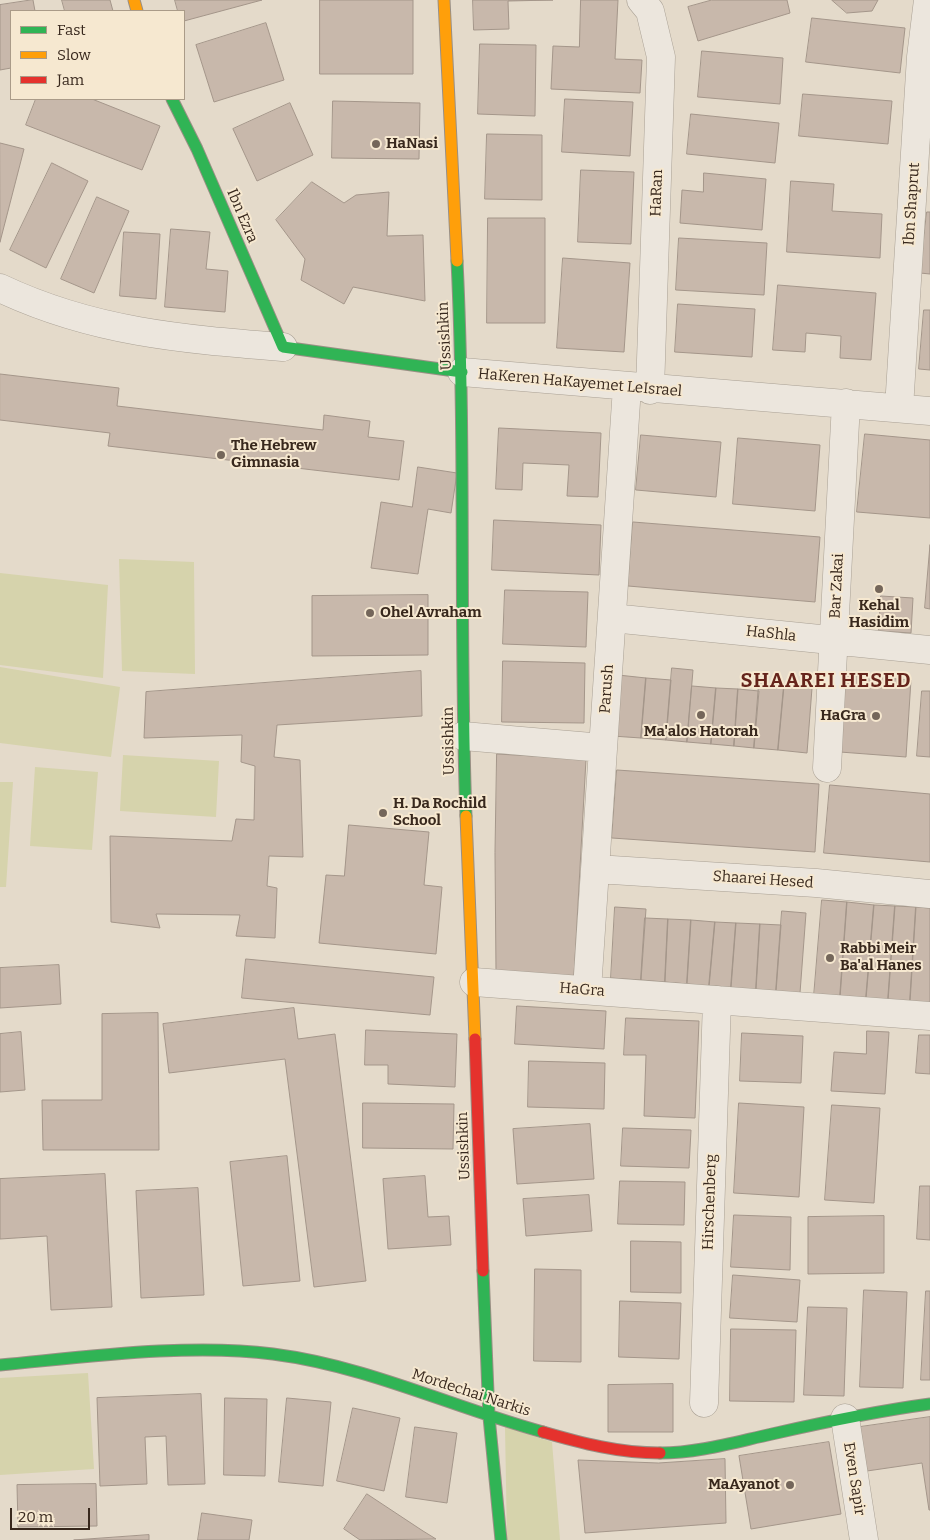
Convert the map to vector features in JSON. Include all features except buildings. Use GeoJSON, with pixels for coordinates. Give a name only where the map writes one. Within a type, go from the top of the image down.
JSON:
{"type":"FeatureCollection","features":[{"type":"Feature","properties":{"kind":"street","name":"Ussishkin"},"geometry":{"type":"LineString","coordinates":[[444,0],[462,372],[463,736],[474,982],[489,1418],[501,1540]]}},
{"type":"Feature","properties":{"kind":"street","name":"HaRan"},"geometry":{"type":"LineString","coordinates":[[638,389],[662,57],[650,11],[641,0]]}},
{"type":"Feature","properties":{"kind":"street","name":"Ibn Shaprut"},"geometry":{"type":"LineString","coordinates":[[899,408],[922,160],[923,30],[928,0]]}},
{"type":"Feature","properties":{"kind":"street","name":"Ibn Ezra"},"geometry":{"type":"LineString","coordinates":[[172,100],[283,347]]}},
{"type":"Feature","properties":{"kind":"street","name":"HaKeren HaKayemet LeIsrael"},"geometry":{"type":"LineString","coordinates":[[0,288],[59,313],[128,330],[179,339],[283,347],[462,372],[638,389],[846,403],[930,411]]}},
{"type":"Feature","properties":{"kind":"street","name":"Parush"},"geometry":{"type":"LineString","coordinates":[[587,990],[612,618],[638,389]]}},
{"type":"Feature","properties":{"kind":"street","name":"Bar Zakai"},"geometry":{"type":"LineString","coordinates":[[827,768],[846,403]]}},
{"type":"Feature","properties":{"kind":"street","name":"HaShla"},"geometry":{"type":"LineString","coordinates":[[612,618],[930,650]]}},
{"type":"Feature","properties":{"kind":"street"},"geometry":{"type":"LineString","coordinates":[[463,736],[603,748]]}},
{"type":"Feature","properties":{"kind":"street","name":"Shaarei Hesed"},"geometry":{"type":"LineString","coordinates":[[596,869],[816,883],[930,894]]}},
{"type":"Feature","properties":{"kind":"street","name":"HaGra"},"geometry":{"type":"LineString","coordinates":[[474,982],[930,1016]]}},
{"type":"Feature","properties":{"kind":"street","name":"Hirschenberg"},"geometry":{"type":"LineString","coordinates":[[704,1404],[717,1000]]}},
{"type":"Feature","properties":{"kind":"street","name":"Mordechai Narkis"},"geometry":{"type":"LineString","coordinates":[[0,1365],[124,1354],[210,1351],[273,1354],[374,1376],[489,1418],[578,1442],[634,1453],[678,1453],[715,1447],[875,1411],[930,1404]]}},
{"type":"Feature","properties":{"kind":"street","name":"Even Sapir"},"geometry":{"type":"LineString","coordinates":[[845,1418],[864,1540]]}},
{"type":"Feature","properties":{"kind":"shaded area"},"geometry":{"type":"Polygon","coordinates":[[[119,559],[194,562],[195,674],[122,671],[119,559]]]}},
{"type":"Feature","properties":{"kind":"shaded area"},"geometry":{"type":"Polygon","coordinates":[[[0,573],[108,585],[103,678],[0,665],[0,573]]]}},
{"type":"Feature","properties":{"kind":"shaded area"},"geometry":{"type":"Polygon","coordinates":[[[0,667],[120,687],[111,757],[0,743],[0,667]]]}},
{"type":"Feature","properties":{"kind":"shaded area"},"geometry":{"type":"Polygon","coordinates":[[[123,755],[219,761],[216,817],[120,811],[123,755]]]}},
{"type":"Feature","properties":{"kind":"shaded area"},"geometry":{"type":"Polygon","coordinates":[[[35,767],[98,772],[92,850],[30,846],[35,767]]]}},
{"type":"Feature","properties":{"kind":"shaded area"},"geometry":{"type":"Polygon","coordinates":[[[0,782],[13,782],[6,887],[0,887],[0,782]]]}},
{"type":"Feature","properties":{"kind":"shaded area"},"geometry":{"type":"Polygon","coordinates":[[[88,1373],[94,1469],[0,1475],[0,1378],[88,1373]]]}},
{"type":"Feature","properties":{"kind":"shaded area"},"geometry":{"type":"Polygon","coordinates":[[[505,1427],[552,1442],[560,1540],[507,1540],[505,1427]]]}},
{"type":"Feature","properties":{"kind":"traffic: fast"},"geometry":{"type":"LineString","coordinates":[[172,100],[197,149],[283,347],[462,372]]}},
{"type":"Feature","properties":{"kind":"traffic: fast"},"geometry":{"type":"LineString","coordinates":[[457,261],[460,330],[466,816]]}},
{"type":"Feature","properties":{"kind":"traffic: fast"},"geometry":{"type":"LineString","coordinates":[[483,1271],[489,1417],[501,1540]]}},
{"type":"Feature","properties":{"kind":"traffic: fast"},"geometry":{"type":"LineString","coordinates":[[0,1365],[137,1352],[207,1350],[273,1354],[308,1360],[376,1377],[543,1432]]}},
{"type":"Feature","properties":{"kind":"traffic: fast"},"geometry":{"type":"LineString","coordinates":[[660,1453],[674,1453],[730,1444],[851,1417],[930,1404]]}},
{"type":"Feature","properties":{"kind":"traffic: slow"},"geometry":{"type":"LineString","coordinates":[[134,0],[137,10]]}},
{"type":"Feature","properties":{"kind":"traffic: slow"},"geometry":{"type":"LineString","coordinates":[[444,0],[457,261]]}},
{"type":"Feature","properties":{"kind":"traffic: slow"},"geometry":{"type":"LineString","coordinates":[[466,816],[475,1039]]}},
{"type":"Feature","properties":{"kind":"traffic: jam"},"geometry":{"type":"LineString","coordinates":[[475,1039],[483,1271]]}},
{"type":"Feature","properties":{"kind":"traffic: jam"},"geometry":{"type":"LineString","coordinates":[[543,1432],[615,1449],[660,1453]]}},
{"type":"Feature","properties":{"kind":"place","name":"HaNasi"},"geometry":{"type":"Point","coordinates":[376,144]}},
{"type":"Feature","properties":{"kind":"place","name":"The Hebrew Gimnasia"},"geometry":{"type":"Point","coordinates":[221,455]}},
{"type":"Feature","properties":{"kind":"place","name":"Kehal Hasidim"},"geometry":{"type":"Point","coordinates":[879,589]}},
{"type":"Feature","properties":{"kind":"place","name":"Ohel Avraham"},"geometry":{"type":"Point","coordinates":[370,613]}},
{"type":"Feature","properties":{"kind":"place","name":"Ma'alos Hatorah"},"geometry":{"type":"Point","coordinates":[701,715]}},
{"type":"Feature","properties":{"kind":"place","name":"HaGra"},"geometry":{"type":"Point","coordinates":[876,716]}},
{"type":"Feature","properties":{"kind":"place","name":"H. Da Rochild School"},"geometry":{"type":"Point","coordinates":[383,813]}},
{"type":"Feature","properties":{"kind":"place","name":"Rabbi Meir Ba'al Hanes"},"geometry":{"type":"Point","coordinates":[830,958]}},
{"type":"Feature","properties":{"kind":"place","name":"MaAyanot"},"geometry":{"type":"Point","coordinates":[790,1485]}},
{"type":"Feature","properties":{"kind":"district","name":"SHAAREI HESED"},"geometry":{"type":"Point","coordinates":[826,681]}}]}
